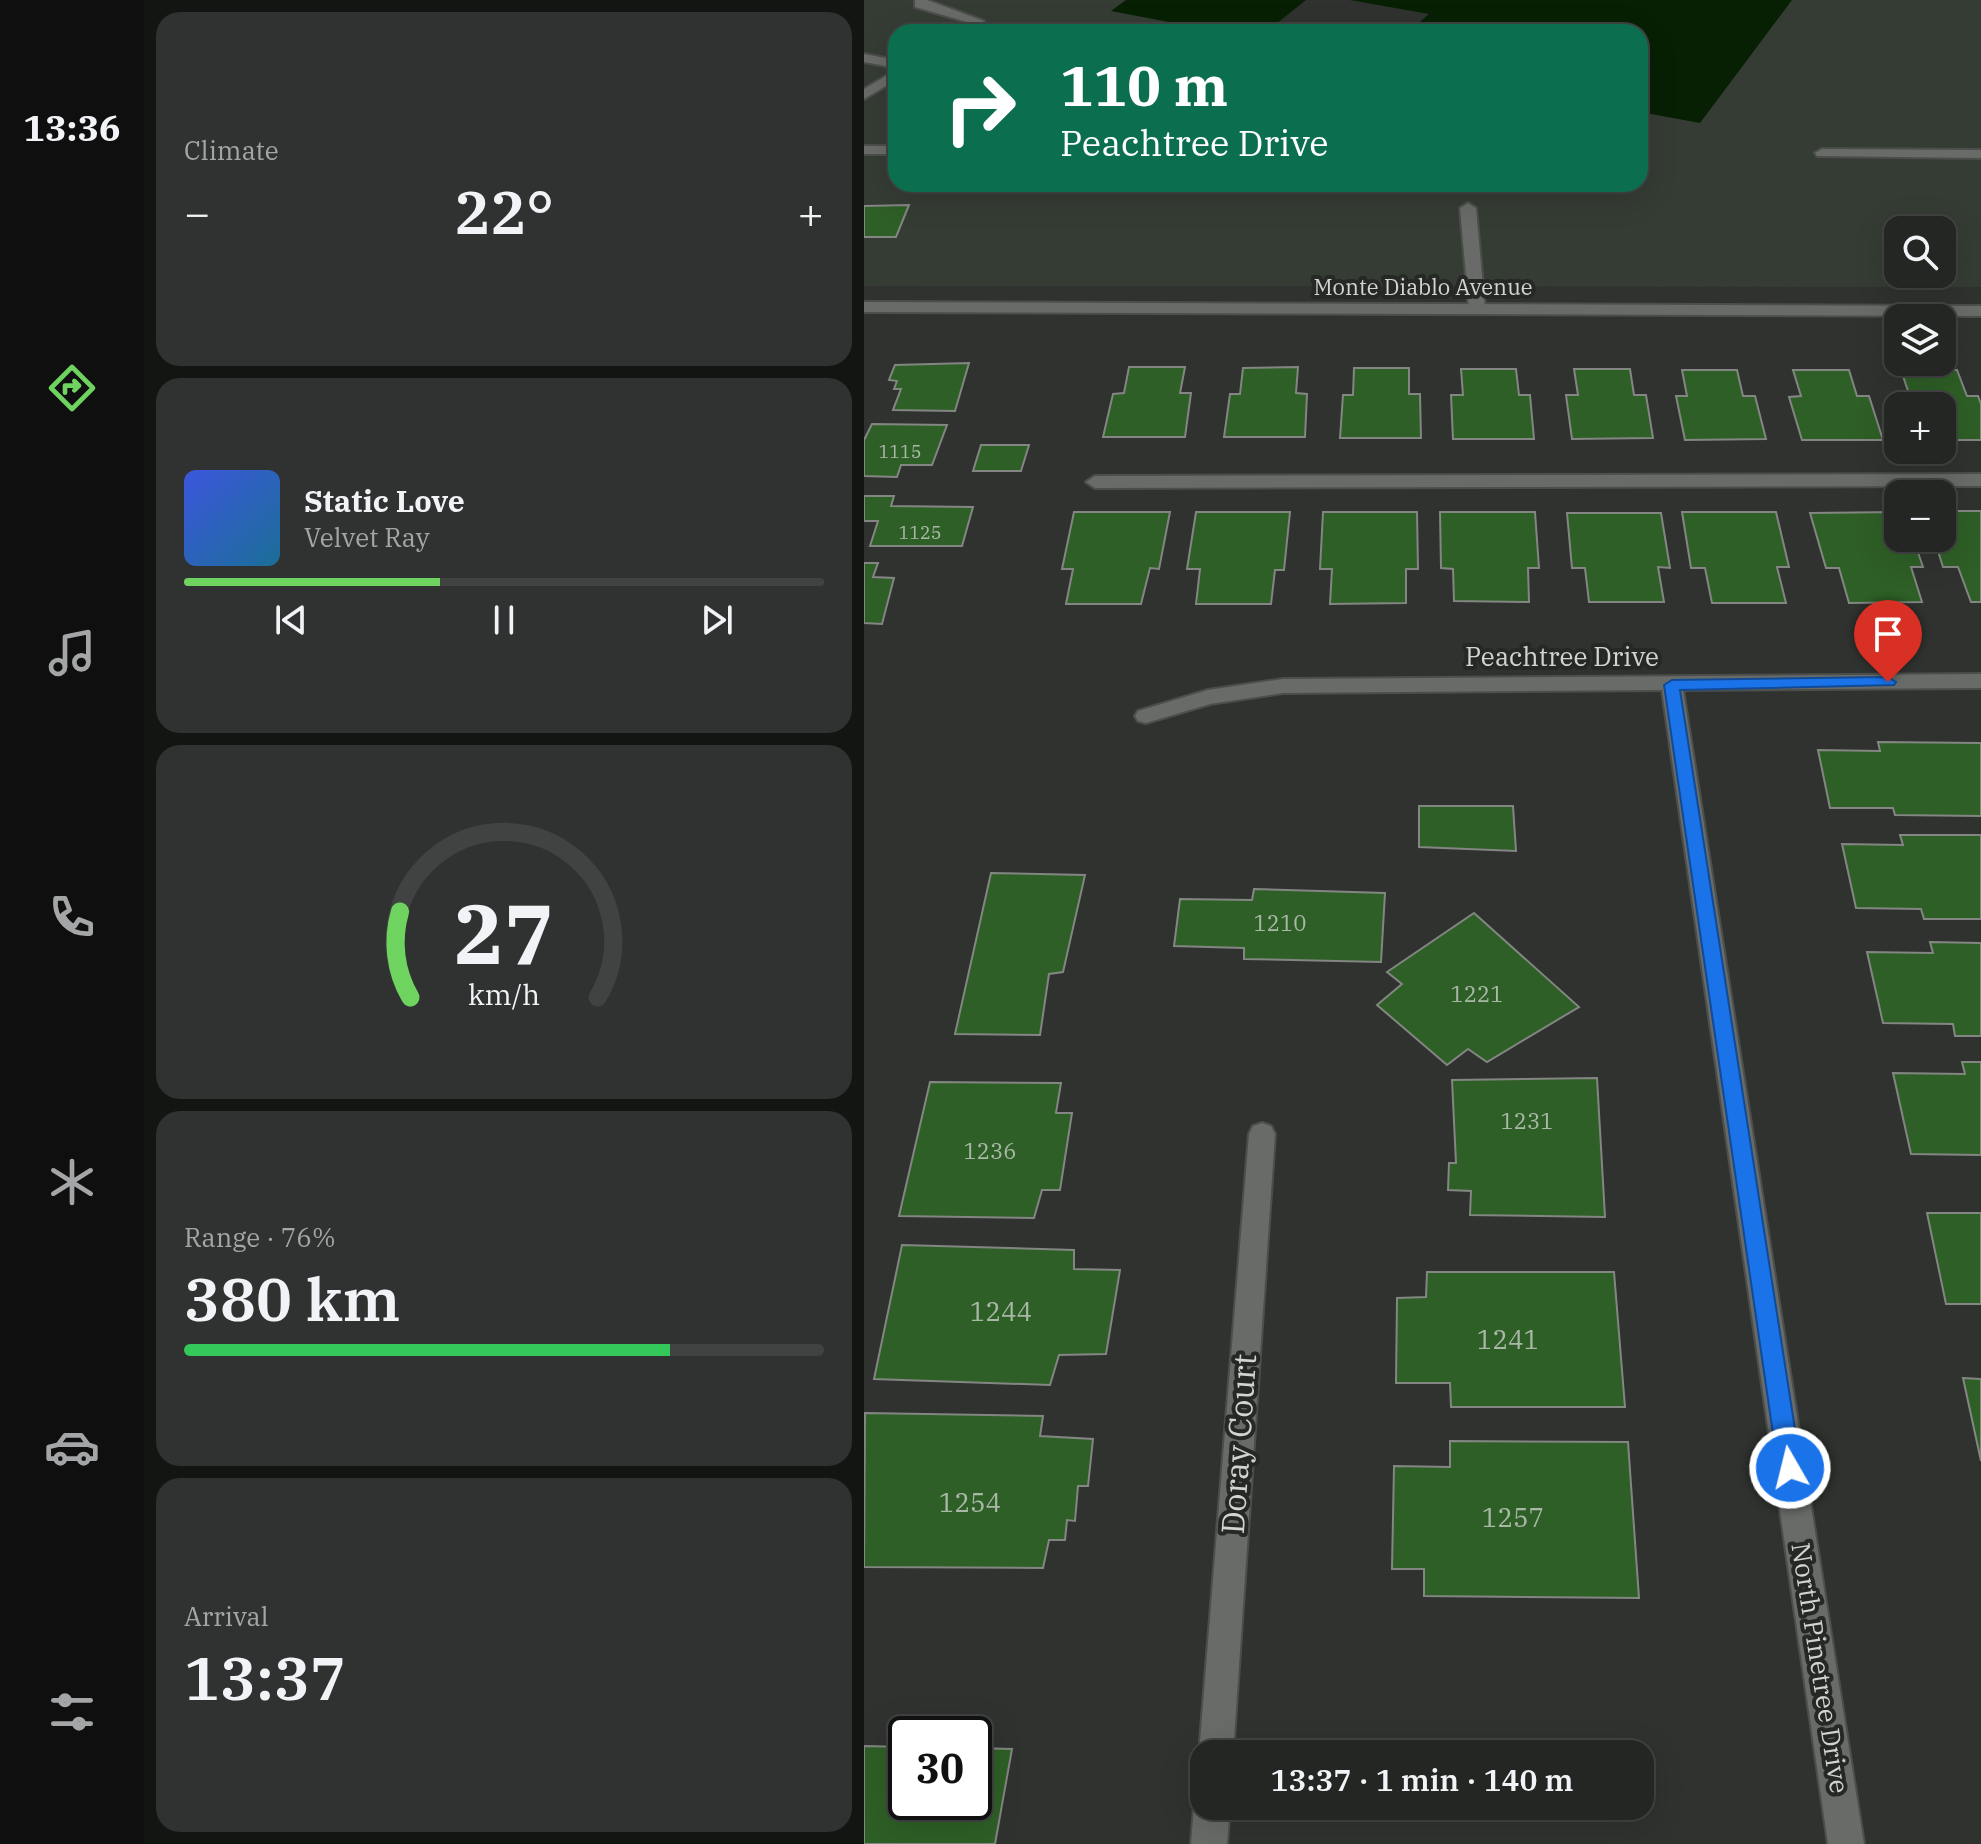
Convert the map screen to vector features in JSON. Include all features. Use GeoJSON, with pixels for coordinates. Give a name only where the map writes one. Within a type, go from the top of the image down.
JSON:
{"type":"FeatureCollection","features":[{"type":"Feature","properties":{"kind":"street"},"geometry":{"type":"LineString","coordinates":[[921,0],[919,4],[978,21],[973,24]]}},
{"type":"Feature","properties":{"kind":"street"},"geometry":{"type":"LineString","coordinates":[[864,58],[888,62]]}},
{"type":"Feature","properties":{"kind":"street"},"geometry":{"type":"LineString","coordinates":[[864,95],[888,79]]}},
{"type":"Feature","properties":{"kind":"street"},"geometry":{"type":"LineString","coordinates":[[864,150],[888,150]]}},
{"type":"Feature","properties":{"kind":"street"},"geometry":{"type":"LineString","coordinates":[[1822,153],[1981,154]]}},
{"type":"Feature","properties":{"kind":"street"},"geometry":{"type":"LineString","coordinates":[[1468,208],[1477,309]]}},
{"type":"Feature","properties":{"kind":"street","name":"Monte Diablo Avenue"},"geometry":{"type":"LineString","coordinates":[[864,307],[1981,311]]}},
{"type":"Feature","properties":{"kind":"street"},"geometry":{"type":"LineString","coordinates":[[1095,482],[1981,480]]}},
{"type":"Feature","properties":{"kind":"street","name":"Peachtree Drive"},"geometry":{"type":"LineString","coordinates":[[1146,716],[1208,697],[1283,686],[1981,681]]}},
{"type":"Feature","properties":{"kind":"street","name":"North Pinetree Drive"},"geometry":{"type":"LineString","coordinates":[[1672,685],[1846,1844]]}},
{"type":"Feature","properties":{"kind":"street","name":"Doray Court"},"geometry":{"type":"LineString","coordinates":[[1217,1740],[1262,1134]]}},
{"type":"Feature","properties":{"kind":"street"},"geometry":{"type":"LineString","coordinates":[[1209,1844],[1211,1820]]}},
{"type":"Feature","properties":{"kind":"shaded area"},"geometry":{"type":"Polygon","coordinates":[[[864,0],[1981,0],[1981,287],[1956,287],[1956,216],[1884,216],[1884,287],[864,286],[864,0]]]}},
{"type":"Feature","properties":{"kind":"shaded area"},"geometry":{"type":"Polygon","coordinates":[[[1126,0],[1792,0],[1700,123],[1648,113],[1648,24],[1179,24],[1111,11],[1126,0]]]}},
{"type":"Feature","properties":{"kind":"pier"},"geometry":{"type":"Polygon","coordinates":[[[1306,0],[1350,0],[1429,14],[1418,24],[1276,24],[1306,0]]]}},
{"type":"Feature","properties":{"kind":"building"},"geometry":{"type":"Polygon","coordinates":[[[909,205],[896,237],[864,237],[864,206],[909,205]]]}},
{"type":"Feature","properties":{"kind":"building"},"geometry":{"type":"Polygon","coordinates":[[[969,363],[955,411],[893,410],[901,389],[894,389],[897,381],[889,380],[895,365],[969,363]]]}},
{"type":"Feature","properties":{"kind":"building"},"geometry":{"type":"Polygon","coordinates":[[[1129,367],[1185,367],[1180,393],[1191,393],[1185,437],[1103,437],[1113,394],[1124,393],[1129,367]]]}},
{"type":"Feature","properties":{"kind":"building"},"geometry":{"type":"Polygon","coordinates":[[[1298,367],[1296,393],[1307,394],[1305,437],[1224,437],[1230,394],[1240,394],[1243,368],[1298,367]]]}},
{"type":"Feature","properties":{"kind":"building"},"geometry":{"type":"Polygon","coordinates":[[[1354,368],[1409,368],[1409,394],[1420,394],[1421,438],[1340,438],[1343,395],[1353,395],[1354,368]]]}},
{"type":"Feature","properties":{"kind":"building"},"geometry":{"type":"Polygon","coordinates":[[[1461,369],[1516,369],[1519,395],[1530,395],[1534,439],[1453,439],[1451,395],[1463,395],[1461,369]]]}},
{"type":"Feature","properties":{"kind":"building"},"geometry":{"type":"Polygon","coordinates":[[[1574,369],[1630,369],[1634,395],[1646,395],[1653,438],[1572,439],[1566,395],[1578,395],[1574,369]]]}},
{"type":"Feature","properties":{"kind":"building"},"geometry":{"type":"Polygon","coordinates":[[[1682,370],[1737,370],[1743,396],[1755,396],[1766,439],[1685,440],[1676,396],[1687,396],[1682,370]]]}},
{"type":"Feature","properties":{"kind":"building"},"geometry":{"type":"Polygon","coordinates":[[[1793,370],[1849,370],[1857,396],[1869,396],[1883,440],[1802,440],[1789,397],[1801,396],[1793,370]]]}},
{"type":"Feature","properties":{"kind":"building"},"geometry":{"type":"Polygon","coordinates":[[[1957,370],[1967,396],[1978,396],[1981,404],[1981,440],[1956,440],[1956,392],[1908,392],[1903,376],[1956,376],[1957,370]]]}},
{"type":"Feature","properties":{"kind":"building"},"geometry":{"type":"Polygon","coordinates":[[[872,424],[947,425],[932,465],[901,465],[897,477],[864,476],[864,440],[872,424]]]}},
{"type":"Feature","properties":{"kind":"building"},"geometry":{"type":"Polygon","coordinates":[[[981,445],[1029,445],[1021,471],[973,471],[981,445]]]}},
{"type":"Feature","properties":{"kind":"building"},"geometry":{"type":"Polygon","coordinates":[[[864,496],[894,496],[891,506],[973,507],[962,546],[870,546],[878,521],[864,521],[864,496]]]}},
{"type":"Feature","properties":{"kind":"building"},"geometry":{"type":"Polygon","coordinates":[[[1956,511],[1981,511],[1981,602],[1971,602],[1958,567],[1943,567],[1938,552],[1956,552],[1956,511]]]}},
{"type":"Feature","properties":{"kind":"building"},"geometry":{"type":"Polygon","coordinates":[[[1074,512],[1170,512],[1159,569],[1150,568],[1141,604],[1066,604],[1073,569],[1062,569],[1074,512]]]}},
{"type":"Feature","properties":{"kind":"building"},"geometry":{"type":"Polygon","coordinates":[[[1196,512],[1290,512],[1284,570],[1275,570],[1271,604],[1196,604],[1200,569],[1187,569],[1196,512]]]}},
{"type":"Feature","properties":{"kind":"building"},"geometry":{"type":"Polygon","coordinates":[[[1323,512],[1417,512],[1418,569],[1406,569],[1406,603],[1330,604],[1332,569],[1320,569],[1323,512]]]}},
{"type":"Feature","properties":{"kind":"building"},"geometry":{"type":"Polygon","coordinates":[[[1440,512],[1535,512],[1539,568],[1528,568],[1529,602],[1454,601],[1453,569],[1441,568],[1440,512]]]}},
{"type":"Feature","properties":{"kind":"building"},"geometry":{"type":"Polygon","coordinates":[[[1682,512],[1776,512],[1789,567],[1777,567],[1786,603],[1712,603],[1705,568],[1691,568],[1682,512]]]}},
{"type":"Feature","properties":{"kind":"building"},"geometry":{"type":"Polygon","coordinates":[[[1884,512],[1884,552],[1918,552],[1923,567],[1911,567],[1922,602],[1849,603],[1839,568],[1826,568],[1810,513],[1884,512]]]}},
{"type":"Feature","properties":{"kind":"building"},"geometry":{"type":"Polygon","coordinates":[[[1567,513],[1661,513],[1670,568],[1658,567],[1664,602],[1589,602],[1585,568],[1572,568],[1567,513]]]}},
{"type":"Feature","properties":{"kind":"building"},"geometry":{"type":"Polygon","coordinates":[[[864,563],[878,563],[873,577],[894,578],[882,624],[864,623],[864,563]]]}},
{"type":"Feature","properties":{"kind":"building"},"geometry":{"type":"Polygon","coordinates":[[[1878,742],[1981,743],[1981,816],[1895,815],[1893,808],[1830,808],[1818,750],[1880,751],[1878,742]]]}},
{"type":"Feature","properties":{"kind":"building"},"geometry":{"type":"Polygon","coordinates":[[[1419,806],[1513,806],[1516,851],[1419,847],[1419,806]]]}},
{"type":"Feature","properties":{"kind":"building"},"geometry":{"type":"Polygon","coordinates":[[[1900,835],[1981,835],[1981,919],[1924,919],[1921,909],[1856,908],[1842,844],[1903,845],[1900,835]]]}},
{"type":"Feature","properties":{"kind":"building"},"geometry":{"type":"Polygon","coordinates":[[[991,873],[1085,875],[1063,972],[1049,974],[1040,1035],[955,1034],[991,873]]]}},
{"type":"Feature","properties":{"kind":"building"},"geometry":{"type":"Polygon","coordinates":[[[1254,889],[1385,893],[1381,962],[1244,959],[1244,948],[1174,946],[1180,899],[1252,900],[1254,889]]]}},
{"type":"Feature","properties":{"kind":"building"},"geometry":{"type":"Polygon","coordinates":[[[1474,913],[1579,1007],[1487,1062],[1468,1049],[1447,1065],[1377,1005],[1402,984],[1387,972],[1474,913]]]}},
{"type":"Feature","properties":{"kind":"building"},"geometry":{"type":"Polygon","coordinates":[[[1930,942],[1981,943],[1981,1036],[1955,1036],[1953,1024],[1883,1023],[1867,952],[1933,953],[1930,942]]]}},
{"type":"Feature","properties":{"kind":"building"},"geometry":{"type":"Polygon","coordinates":[[[1962,1062],[1981,1062],[1981,1155],[1911,1154],[1893,1073],[1965,1074],[1962,1062]]]}},
{"type":"Feature","properties":{"kind":"building"},"geometry":{"type":"Polygon","coordinates":[[[1597,1078],[1605,1217],[1470,1215],[1471,1191],[1448,1190],[1449,1163],[1456,1163],[1452,1080],[1597,1078]]]}},
{"type":"Feature","properties":{"kind":"building"},"geometry":{"type":"Polygon","coordinates":[[[930,1082],[1061,1083],[1056,1113],[1072,1113],[1060,1190],[1042,1190],[1034,1218],[899,1216],[930,1082]]]}},
{"type":"Feature","properties":{"kind":"building"},"geometry":{"type":"Polygon","coordinates":[[[1927,1213],[1981,1213],[1981,1304],[1946,1304],[1927,1213]]]}},
{"type":"Feature","properties":{"kind":"building"},"geometry":{"type":"Polygon","coordinates":[[[902,1245],[1074,1250],[1074,1269],[1120,1270],[1106,1354],[1059,1355],[1050,1385],[874,1379],[902,1245]]]}},
{"type":"Feature","properties":{"kind":"building"},"geometry":{"type":"Polygon","coordinates":[[[1427,1272],[1614,1272],[1625,1407],[1451,1407],[1450,1383],[1396,1383],[1397,1298],[1426,1297],[1427,1272]]]}},
{"type":"Feature","properties":{"kind":"building"},"geometry":{"type":"Polygon","coordinates":[[[1963,1378],[1981,1379],[1981,1461],[1963,1378]]]}},
{"type":"Feature","properties":{"kind":"building"},"geometry":{"type":"Polygon","coordinates":[[[865,1413],[1043,1416],[1040,1436],[1093,1439],[1088,1486],[1078,1486],[1075,1521],[1067,1520],[1065,1540],[1049,1540],[1043,1568],[864,1567],[865,1413]]]}},
{"type":"Feature","properties":{"kind":"building"},"geometry":{"type":"Polygon","coordinates":[[[1450,1441],[1628,1442],[1639,1598],[1424,1596],[1424,1569],[1392,1569],[1394,1466],[1450,1467],[1450,1441]]]}},
{"type":"Feature","properties":{"kind":"building"},"geometry":{"type":"Polygon","coordinates":[[[864,1746],[888,1747],[888,1820],[992,1820],[992,1748],[1012,1749],[995,1844],[864,1844],[864,1746]]]}},
{"type":"Feature","properties":{"kind":"route"},"geometry":{"type":"LineString","coordinates":[[1790,1468],[1672,685],[1888,682]]}}]}
